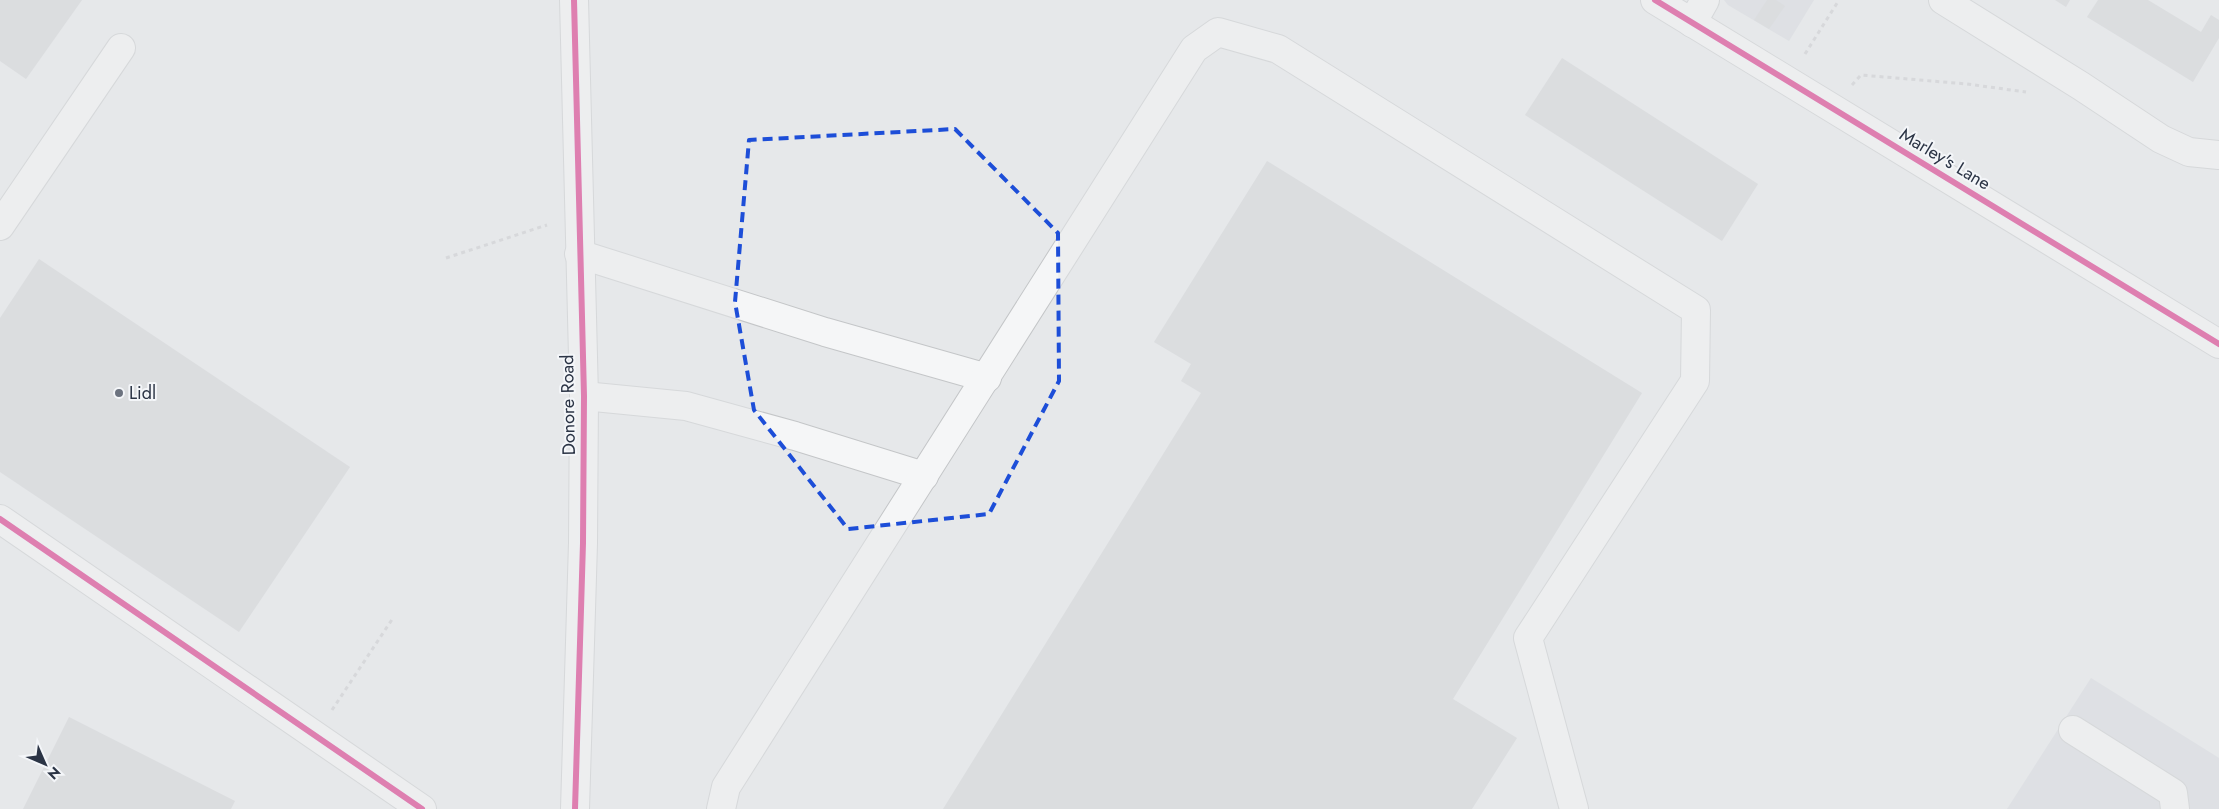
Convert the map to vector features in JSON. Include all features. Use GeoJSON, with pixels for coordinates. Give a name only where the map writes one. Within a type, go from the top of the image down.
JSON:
{"type":"FeatureCollection","features":[{"type":"Feature","properties":{"kind":"street","name":"Donore Road"},"geometry":{"type":"LineString","coordinates":[[574,0],[584,396],[583,543],[575,809]]}},
{"type":"Feature","properties":{"kind":"street","name":"Marley's Lane"},"geometry":{"type":"LineString","coordinates":[[1654,0],[1698,11],[1788,81],[2219,344]]}},
{"type":"Feature","properties":{"kind":"street"},"geometry":{"type":"LineString","coordinates":[[1943,0],[2081,86],[2161,139],[2189,152],[2219,155]]}},
{"type":"Feature","properties":{"kind":"street"},"geometry":{"type":"LineString","coordinates":[[721,809],[726,787],[1194,49],[1218,32],[1278,49],[1696,310],[1694,381],[1528,638],[1574,809]]}},
{"type":"Feature","properties":{"kind":"street"},"geometry":{"type":"LineString","coordinates":[[0,226],[120,48]]}},
{"type":"Feature","properties":{"kind":"street"},"geometry":{"type":"LineString","coordinates":[[579,254],[825,332],[986,378]]}},
{"type":"Feature","properties":{"kind":"street"},"geometry":{"type":"LineString","coordinates":[[584,396],[686,406],[794,436],[924,476]]}},
{"type":"Feature","properties":{"kind":"street"},"geometry":{"type":"LineString","coordinates":[[0,519],[422,809]]}},
{"type":"Feature","properties":{"kind":"street"},"geometry":{"type":"LineString","coordinates":[[2073,730],[2173,793],[2175,809]]}},
{"type":"Feature","properties":{"kind":"path"},"geometry":{"type":"LineString","coordinates":[[1788,81],[1839,0]]}},
{"type":"Feature","properties":{"kind":"path"},"geometry":{"type":"LineString","coordinates":[[1832,108],[1861,75],[1968,84],[2033,92]]}},
{"type":"Feature","properties":{"kind":"path"},"geometry":{"type":"LineString","coordinates":[[446,258],[579,214]]}},
{"type":"Feature","properties":{"kind":"path"},"geometry":{"type":"LineString","coordinates":[[315,736],[393,618]]}},
{"type":"Feature","properties":{"kind":"highlighted area"},"geometry":{"type":"Polygon","coordinates":[[[955,129],[1058,233],[1059,381],[989,514],[848,529],[754,410],[735,302],[749,140],[955,129]]]}},
{"type":"Feature","properties":{"kind":"shaded area"},"geometry":{"type":"Polygon","coordinates":[[[1724,0],[1814,0],[1789,41],[1728,5],[1724,0]]]}},
{"type":"Feature","properties":{"kind":"shaded area"},"geometry":{"type":"Polygon","coordinates":[[[2091,678],[2219,758],[2219,809],[2007,809],[2091,678]]]}},
{"type":"Feature","properties":{"kind":"building"},"geometry":{"type":"Polygon","coordinates":[[[0,0],[82,0],[26,79],[0,61],[0,0]]]}},
{"type":"Feature","properties":{"kind":"building"},"geometry":{"type":"Polygon","coordinates":[[[1767,0],[1776,0],[1785,6],[1769,29],[1754,20],[1767,0]]]}},
{"type":"Feature","properties":{"kind":"building"},"geometry":{"type":"Polygon","coordinates":[[[2055,0],[2070,0],[2066,7],[2055,0]]]}},
{"type":"Feature","properties":{"kind":"building"},"geometry":{"type":"Polygon","coordinates":[[[2098,0],[2148,0],[2201,32],[2211,15],[2219,20],[2219,38],[2193,82],[2087,17],[2098,0]]]}},
{"type":"Feature","properties":{"kind":"building"},"geometry":{"type":"Polygon","coordinates":[[[1562,58],[1758,184],[1722,241],[1525,115],[1562,58]]]}},
{"type":"Feature","properties":{"kind":"building"},"geometry":{"type":"Polygon","coordinates":[[[1267,161],[1642,393],[1453,699],[1517,738],[1472,809],[943,809],[1201,393],[1181,381],[1191,364],[1154,342],[1267,161]]]}},
{"type":"Feature","properties":{"kind":"building","name":"Lidl"},"geometry":{"type":"Polygon","coordinates":[[[39,259],[350,467],[239,632],[0,472],[0,318],[39,259]]]}},
{"type":"Feature","properties":{"kind":"building"},"geometry":{"type":"Polygon","coordinates":[[[69,717],[235,801],[231,809],[23,809],[69,717]]]}},
{"type":"Feature","properties":{"kind":"cycle path"},"geometry":{"type":"LineString","coordinates":[[574,0],[584,396],[583,543],[575,809]]}},
{"type":"Feature","properties":{"kind":"cycle path"},"geometry":{"type":"LineString","coordinates":[[1655,0],[2219,344]]}},
{"type":"Feature","properties":{"kind":"cycle path"},"geometry":{"type":"LineString","coordinates":[[0,519],[422,809]]}},
{"type":"Feature","properties":{"kind":"place","name":"Lidl"},"geometry":{"type":"Point","coordinates":[119,393]}}]}
